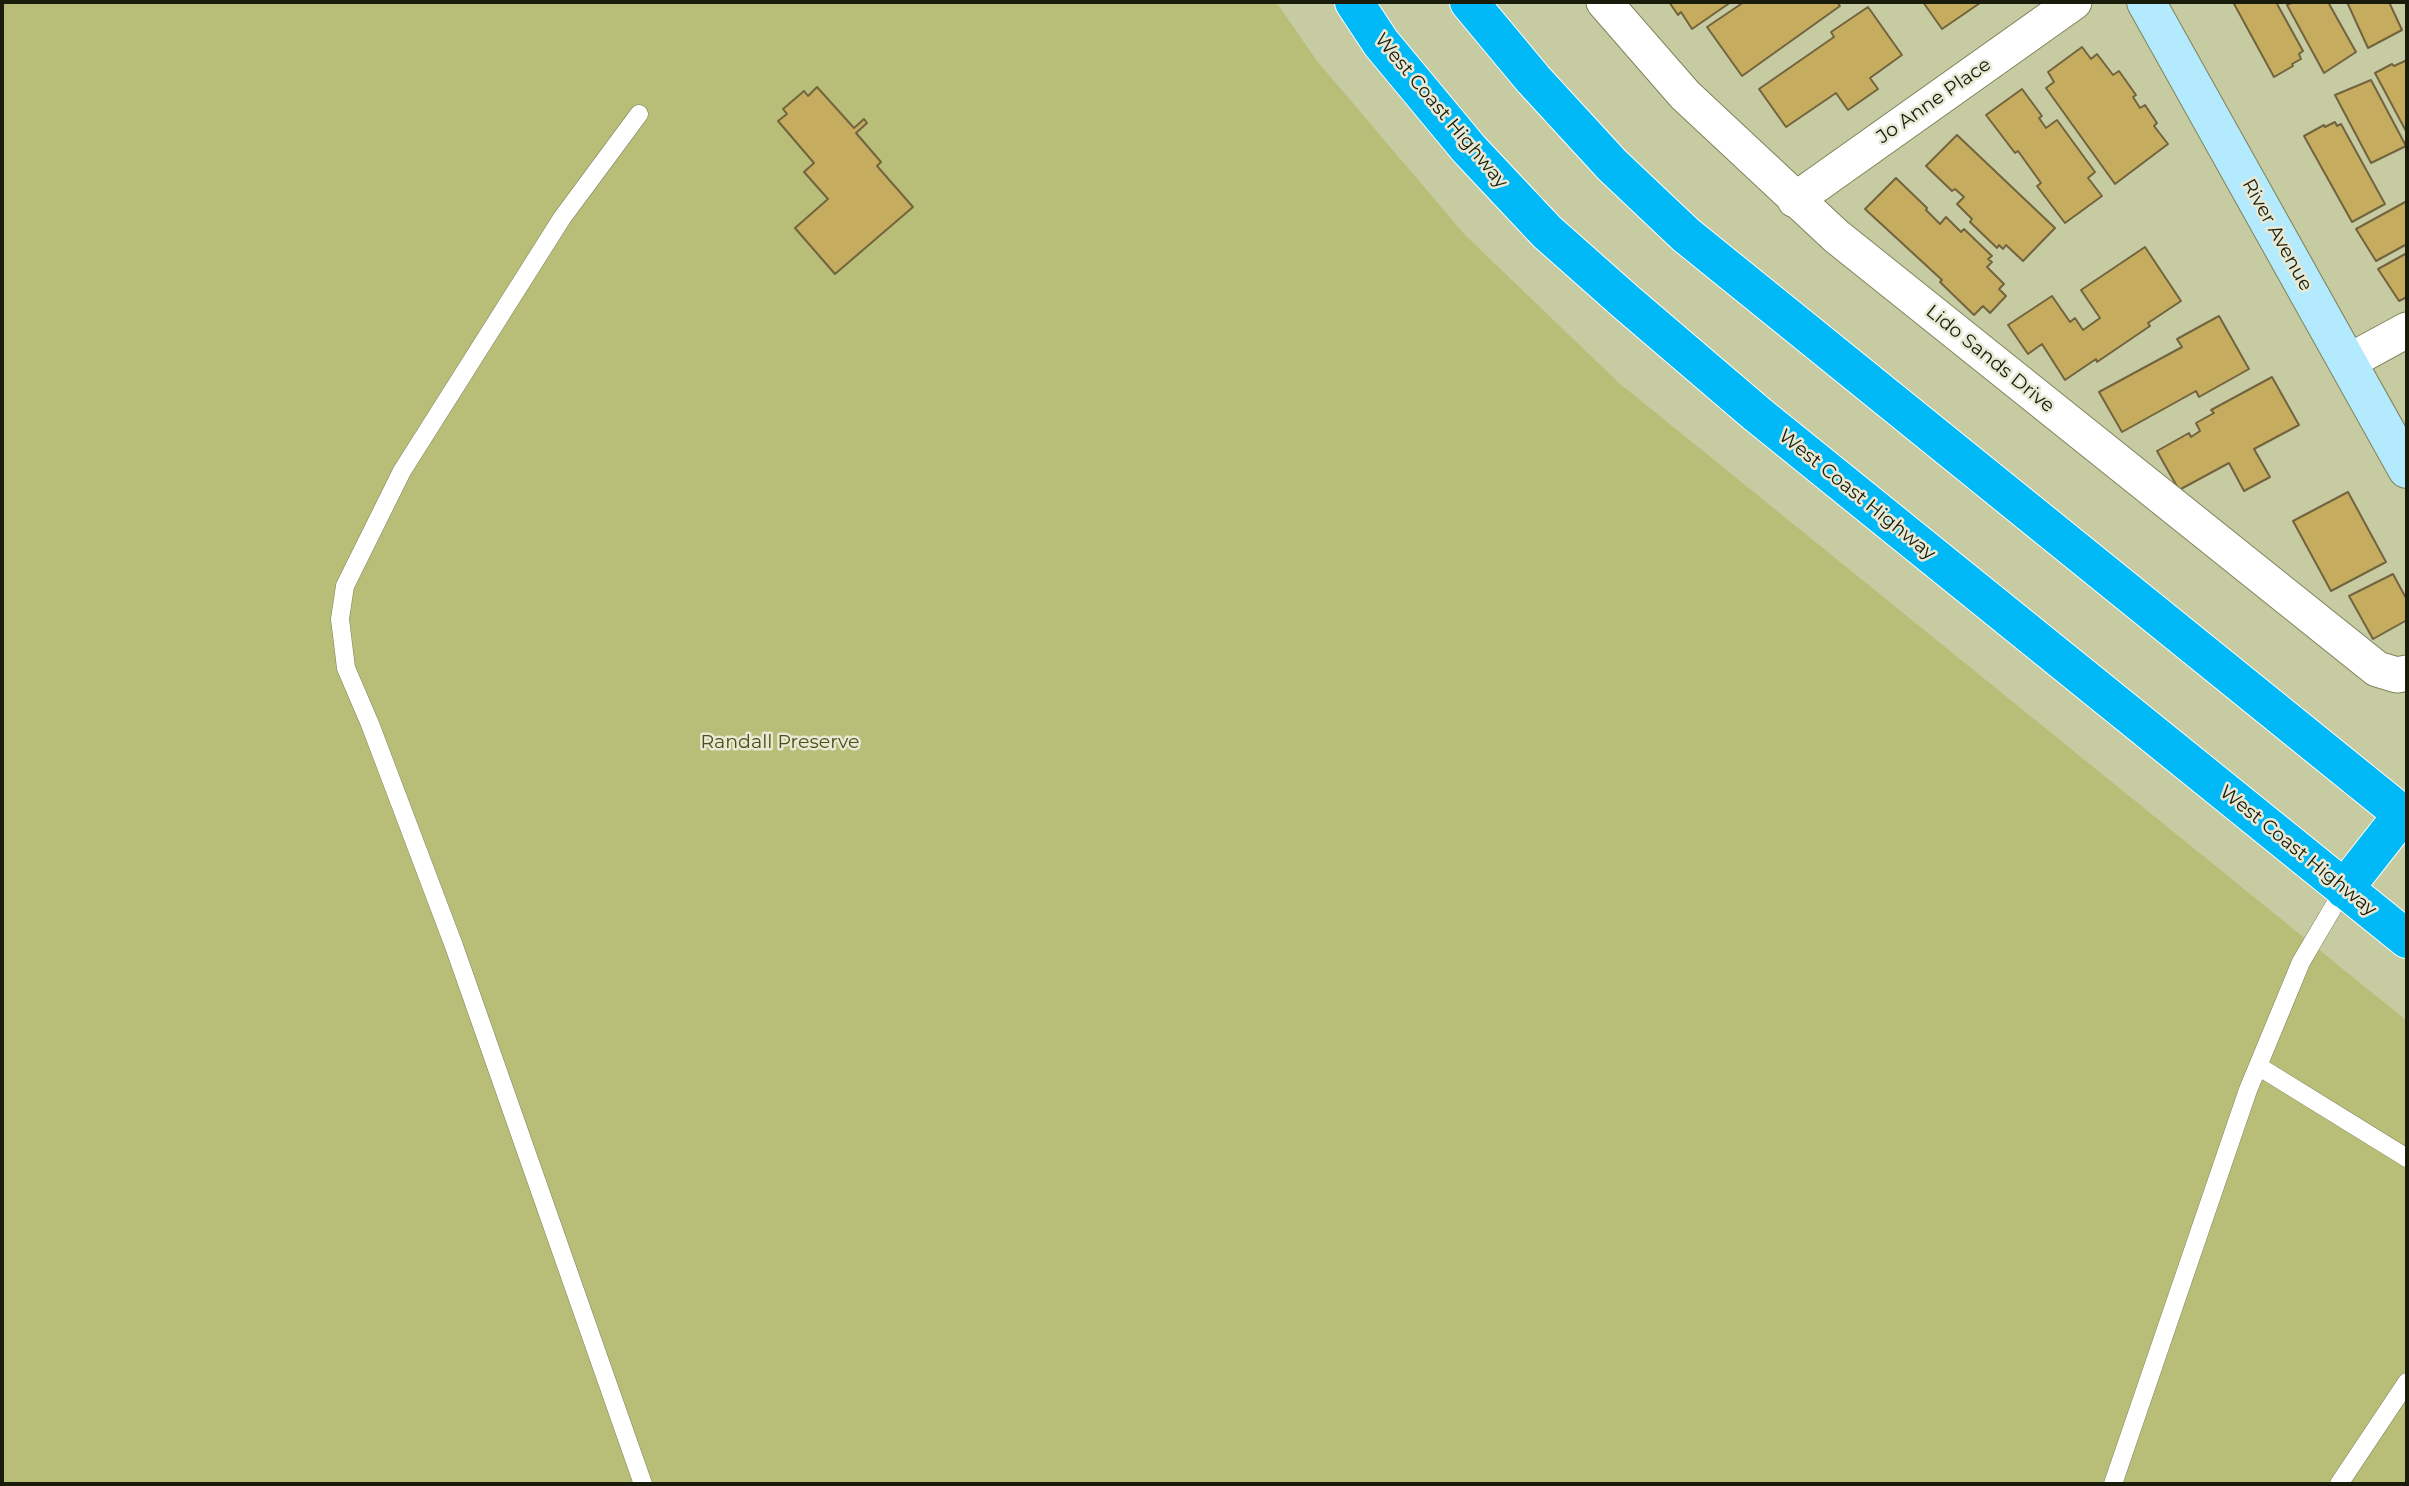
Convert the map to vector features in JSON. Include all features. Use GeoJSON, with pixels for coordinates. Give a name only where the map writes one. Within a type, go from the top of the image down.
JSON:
{"type":"FeatureCollection","features":[{"type":"Feature","properties":{"kind":"highway","name":"West Coast Highway"},"geometry":{"type":"LineString","coordinates":[[1353,2],[1381,43],[1469,149],[1547,232],[1757,414],[2407,939]]}},
{"type":"Feature","properties":{"kind":"highway"},"geometry":{"type":"LineString","coordinates":[[1469,2],[1533,79],[1612,165],[1686,234],[2405,816],[2344,889]]}},
{"type":"Feature","properties":{"kind":"street","name":"Lido Sands Drive"},"geometry":{"type":"LineString","coordinates":[[1604,2],[1685,95],[1795,200],[1847,245],[2377,669],[2396,675],[2407,673]]}},
{"type":"Feature","properties":{"kind":"street","name":"Jo Anne Place"},"geometry":{"type":"LineString","coordinates":[[1795,200],[2074,2]]}},
{"type":"Feature","properties":{"kind":"street","name":"River Avenue"},"geometry":{"type":"LineString","coordinates":[[2146,2],[2407,469]]}},
{"type":"Feature","properties":{"kind":"street"},"geometry":{"type":"LineString","coordinates":[[2348,362],[2407,330]]}},
{"type":"Feature","properties":{"kind":"lane"},"geometry":{"type":"LineString","coordinates":[[639,114],[562,218],[402,471],[345,586],[340,618],[346,668],[454,946],[643,1484]]}},
{"type":"Feature","properties":{"kind":"lane"},"geometry":{"type":"LineString","coordinates":[[2113,1484],[2258,1066],[2301,961],[2344,889]]}},
{"type":"Feature","properties":{"kind":"lane"},"geometry":{"type":"LineString","coordinates":[[2258,1066],[2407,1158]]}},
{"type":"Feature","properties":{"kind":"lane"},"geometry":{"type":"LineString","coordinates":[[2339,1484],[2407,1382]]}},
{"type":"Feature","properties":{"kind":"green space","name":"Randall Preserve"},"geometry":{"type":"Polygon","coordinates":[[[2,2],[1276,2],[1317,61],[1465,235],[1619,383],[2407,1021],[2407,1484],[2,1484],[2,2]]]}},
{"type":"Feature","properties":{"kind":"building"},"geometry":{"type":"Polygon","coordinates":[[[1669,2],[1731,2],[1692,29],[1681,12],[1678,15],[1669,2]]]}},
{"type":"Feature","properties":{"kind":"building"},"geometry":{"type":"Polygon","coordinates":[[[1744,2],[1837,2],[1840,6],[1742,76],[1707,27],[1744,2]]]}},
{"type":"Feature","properties":{"kind":"building"},"geometry":{"type":"Polygon","coordinates":[[[1923,2],[1979,2],[1980,3],[1942,29],[1923,2]]]}},
{"type":"Feature","properties":{"kind":"building"},"geometry":{"type":"Polygon","coordinates":[[[2233,2],[2276,2],[2303,51],[2299,54],[2301,59],[2274,77],[2233,2]]]}},
{"type":"Feature","properties":{"kind":"building"},"geometry":{"type":"Polygon","coordinates":[[[2293,2],[2328,2],[2356,52],[2324,73],[2287,5],[2293,2]]]}},
{"type":"Feature","properties":{"kind":"building"},"geometry":{"type":"Polygon","coordinates":[[[2347,2],[2389,2],[2402,30],[2368,48],[2347,2]]]}},
{"type":"Feature","properties":{"kind":"building"},"geometry":{"type":"Polygon","coordinates":[[[1868,7],[1902,55],[1870,78],[1878,89],[1848,110],[1836,93],[1786,127],[1759,89],[1834,37],[1831,32],[1868,7]]]}},
{"type":"Feature","properties":{"kind":"building"},"geometry":{"type":"Polygon","coordinates":[[[2082,47],[2091,59],[2097,54],[2113,75],[2119,71],[2136,95],[2133,97],[2140,108],[2145,105],[2157,123],[2154,126],[2168,144],[2115,184],[2046,88],[2054,82],[2048,72],[2082,47]]]}},
{"type":"Feature","properties":{"kind":"building"},"geometry":{"type":"Polygon","coordinates":[[[2407,60],[2407,133],[2375,73],[2407,60]]]}},
{"type":"Feature","properties":{"kind":"building"},"geometry":{"type":"Polygon","coordinates":[[[2371,80],[2406,146],[2371,163],[2335,95],[2371,80]]]}},
{"type":"Feature","properties":{"kind":"building"},"geometry":{"type":"Polygon","coordinates":[[[817,87],[854,128],[864,119],[867,123],[856,133],[881,162],[877,166],[913,207],[835,274],[795,228],[828,199],[804,172],[814,163],[778,121],[787,114],[783,109],[804,91],[808,96],[817,87]]]}},
{"type":"Feature","properties":{"kind":"building"},"geometry":{"type":"Polygon","coordinates":[[[2022,89],[2042,116],[2039,118],[2046,128],[2057,120],[2095,172],[2088,178],[2102,196],[2065,223],[2037,186],[2041,183],[2018,151],[2015,153],[1986,115],[2022,89]]]}},
{"type":"Feature","properties":{"kind":"building"},"geometry":{"type":"Polygon","coordinates":[[[2335,122],[2337,126],[2341,124],[2385,204],[2352,222],[2304,136],[2335,122]]]}},
{"type":"Feature","properties":{"kind":"building"},"geometry":{"type":"Polygon","coordinates":[[[1957,135],[2055,228],[2023,261],[2006,245],[2003,249],[1999,245],[1997,248],[1970,222],[1972,219],[1957,204],[1964,197],[1955,189],[1952,191],[1926,166],[1957,135]]]}},
{"type":"Feature","properties":{"kind":"building"},"geometry":{"type":"Polygon","coordinates":[[[1896,178],[1940,224],[1946,217],[1961,232],[1964,229],[1992,256],[1988,259],[1992,262],[1987,267],[2004,284],[1999,289],[2006,296],[1990,313],[1983,306],[1974,315],[1940,282],[1942,280],[1865,209],[1896,178]]]}},
{"type":"Feature","properties":{"kind":"building"},"geometry":{"type":"Polygon","coordinates":[[[2407,201],[2407,244],[2376,261],[2356,229],[2407,201]]]}},
{"type":"Feature","properties":{"kind":"building"},"geometry":{"type":"Polygon","coordinates":[[[2145,247],[2181,301],[2148,323],[2150,326],[2065,380],[2042,344],[2028,354],[2008,325],[2052,296],[2070,322],[2075,318],[2083,330],[2100,318],[2081,290],[2145,247]]]}},
{"type":"Feature","properties":{"kind":"building"},"geometry":{"type":"Polygon","coordinates":[[[2407,253],[2407,297],[2399,301],[2378,269],[2407,253]]]}},
{"type":"Feature","properties":{"kind":"building"},"geometry":{"type":"Polygon","coordinates":[[[2219,316],[2249,369],[2199,397],[2196,391],[2122,432],[2099,392],[2182,347],[2177,339],[2219,316]]]}},
{"type":"Feature","properties":{"kind":"building"},"geometry":{"type":"Polygon","coordinates":[[[2272,377],[2299,425],[2254,449],[2270,477],[2244,491],[2229,463],[2179,490],[2157,451],[2189,433],[2191,437],[2200,431],[2196,423],[2214,413],[2211,410],[2272,377]]]}},
{"type":"Feature","properties":{"kind":"building"},"geometry":{"type":"Polygon","coordinates":[[[2348,492],[2386,562],[2331,591],[2293,521],[2348,492]]]}},
{"type":"Feature","properties":{"kind":"building"},"geometry":{"type":"Polygon","coordinates":[[[2393,574],[2407,600],[2407,620],[2373,639],[2349,596],[2393,574]]]}}]}
